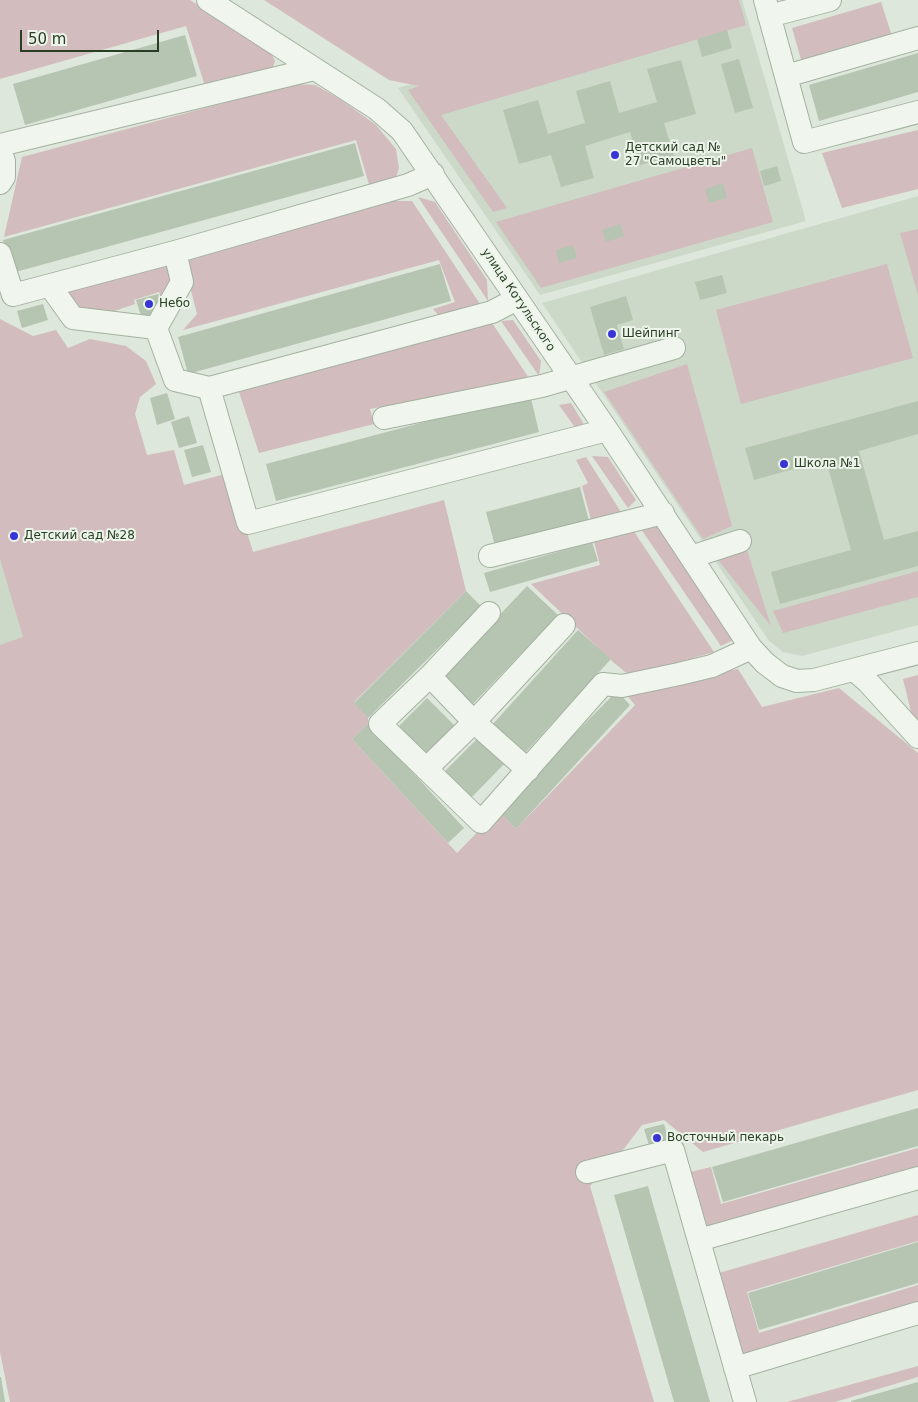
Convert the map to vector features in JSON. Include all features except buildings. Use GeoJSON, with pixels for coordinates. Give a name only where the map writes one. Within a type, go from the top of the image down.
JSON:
{"type":"FeatureCollection","features":[{"type":"Feature","properties":{"kind":"street","name":"улица Котульского"},"geometry":{"type":"LineString","coordinates":[[208,0],[377,109],[402,131],[607,430],[758,656]]}},
{"type":"Feature","properties":{"kind":"street"},"geometry":{"type":"LineString","coordinates":[[830,0],[767,8],[804,142],[918,112]]}},
{"type":"Feature","properties":{"kind":"street"},"geometry":{"type":"LineString","coordinates":[[786,76],[918,38]]}},
{"type":"Feature","properties":{"kind":"street"},"geometry":{"type":"LineString","coordinates":[[0,145],[314,69]]}},
{"type":"Feature","properties":{"kind":"street"},"geometry":{"type":"LineString","coordinates":[[0,150],[4,161],[4,176],[0,183]]}},
{"type":"Feature","properties":{"kind":"street"},"geometry":{"type":"LineString","coordinates":[[0,254],[12,295],[175,252],[408,185],[433,174]]}},
{"type":"Feature","properties":{"kind":"street"},"geometry":{"type":"LineString","coordinates":[[156,328],[182,282],[175,252]]}},
{"type":"Feature","properties":{"kind":"street"},"geometry":{"type":"LineString","coordinates":[[50,286],[73,318],[156,328]]}},
{"type":"Feature","properties":{"kind":"street"},"geometry":{"type":"LineString","coordinates":[[156,328],[176,380],[209,388],[492,312],[517,299]]}},
{"type":"Feature","properties":{"kind":"street"},"geometry":{"type":"LineString","coordinates":[[384,418],[542,386],[674,348]]}},
{"type":"Feature","properties":{"kind":"street"},"geometry":{"type":"LineString","coordinates":[[209,388],[248,523],[607,430]]}},
{"type":"Feature","properties":{"kind":"street"},"geometry":{"type":"LineString","coordinates":[[490,556],[663,513]]}},
{"type":"Feature","properties":{"kind":"street"},"geometry":{"type":"LineString","coordinates":[[691,557],[740,542]]}},
{"type":"Feature","properties":{"kind":"street"},"geometry":{"type":"LineString","coordinates":[[489,613],[430,676],[380,724],[481,822],[602,684],[622,686],[758,656],[782,676],[797,681],[814,680],[918,653]]}},
{"type":"Feature","properties":{"kind":"street"},"geometry":{"type":"LineString","coordinates":[[426,768],[474,722],[564,625]]}},
{"type":"Feature","properties":{"kind":"street"},"geometry":{"type":"LineString","coordinates":[[854,670],[868,682],[918,737]]}},
{"type":"Feature","properties":{"kind":"street"},"geometry":{"type":"LineString","coordinates":[[430,676],[474,722],[528,770]]}},
{"type":"Feature","properties":{"kind":"street"},"geometry":{"type":"LineString","coordinates":[[587,1172],[673,1150],[744,1402]]}},
{"type":"Feature","properties":{"kind":"street"},"geometry":{"type":"LineString","coordinates":[[699,1240],[918,1178]]}},
{"type":"Feature","properties":{"kind":"street"},"geometry":{"type":"LineString","coordinates":[[735,1368],[918,1314]]}},
{"type":"Feature","properties":{"kind":"shaded area"},"geometry":{"type":"Polygon","coordinates":[[[0,0],[190,0],[271,53],[275,61],[273,67],[205,86],[186,26],[0,79],[0,0]]]}},
{"type":"Feature","properties":{"kind":"shaded area"},"geometry":{"type":"Polygon","coordinates":[[[264,0],[739,0],[746,25],[441,115],[507,208],[493,212],[408,90],[419,86],[389,80],[264,0]]]}},
{"type":"Feature","properties":{"kind":"shaded area","name":"Детский сад № 27 \"Самоцветы\""},"geometry":{"type":"Polygon","coordinates":[[[704,0],[742,0],[806,221],[540,295],[398,88],[704,0]]]}},
{"type":"Feature","properties":{"kind":"shaded area"},"geometry":{"type":"Polygon","coordinates":[[[881,2],[892,36],[802,63],[792,28],[881,2]]]}},
{"type":"Feature","properties":{"kind":"shaded area"},"geometry":{"type":"Polygon","coordinates":[[[295,84],[315,85],[340,99],[376,125],[396,149],[399,168],[395,180],[370,188],[356,140],[4,237],[22,157],[295,84]]]}},
{"type":"Feature","properties":{"kind":"shaded area"},"geometry":{"type":"Polygon","coordinates":[[[918,130],[918,189],[842,208],[822,153],[918,130]]]}},
{"type":"Feature","properties":{"kind":"shaded area"},"geometry":{"type":"Polygon","coordinates":[[[752,148],[773,222],[541,288],[496,222],[752,148]]]}},
{"type":"Feature","properties":{"kind":"shaded area","name":"Школа №1"},"geometry":{"type":"Polygon","coordinates":[[[918,196],[918,625],[802,656],[783,652],[769,641],[542,303],[918,196]]]}},
{"type":"Feature","properties":{"kind":"shaded area"},"geometry":{"type":"Polygon","coordinates":[[[418,197],[435,202],[487,280],[488,301],[418,197]]]}},
{"type":"Feature","properties":{"kind":"shaded area"},"geometry":{"type":"Polygon","coordinates":[[[390,201],[412,201],[480,304],[440,317],[433,309],[455,302],[439,260],[183,330],[197,314],[183,259],[390,201]]]}},
{"type":"Feature","properties":{"kind":"shaded area"},"geometry":{"type":"Polygon","coordinates":[[[918,229],[918,295],[900,233],[918,229]]]}},
{"type":"Feature","properties":{"kind":"shaded area"},"geometry":{"type":"Polygon","coordinates":[[[170,258],[177,283],[163,304],[159,292],[134,300],[135,304],[100,316],[76,314],[59,288],[170,258]]]}},
{"type":"Feature","properties":{"kind":"shaded area"},"geometry":{"type":"Polygon","coordinates":[[[887,264],[913,358],[741,404],[716,310],[887,264]]]}},
{"type":"Feature","properties":{"kind":"shaded area"},"geometry":{"type":"Polygon","coordinates":[[[0,319],[33,336],[56,330],[68,348],[90,339],[126,346],[146,361],[156,384],[140,397],[135,414],[147,455],[174,450],[184,485],[229,473],[253,552],[444,500],[466,591],[354,702],[368,718],[368,724],[352,739],[457,853],[498,811],[516,829],[635,705],[625,693],[738,669],[762,707],[839,688],[918,753],[918,1090],[703,1152],[664,1120],[642,1125],[620,1154],[590,1186],[654,1402],[10,1402],[0,1352],[0,645],[23,637],[0,559],[0,319]]]}},
{"type":"Feature","properties":{"kind":"shaded area"},"geometry":{"type":"Polygon","coordinates":[[[513,320],[541,361],[539,376],[501,321],[513,320]]]}},
{"type":"Feature","properties":{"kind":"shaded area"},"geometry":{"type":"Polygon","coordinates":[[[492,323],[529,378],[370,409],[374,424],[259,453],[239,392],[492,323]]]}},
{"type":"Feature","properties":{"kind":"shaded area"},"geometry":{"type":"Polygon","coordinates":[[[687,364],[732,526],[703,539],[604,392],[687,364]]]}},
{"type":"Feature","properties":{"kind":"shaded area"},"geometry":{"type":"Polygon","coordinates":[[[571,403],[588,431],[579,433],[559,405],[571,403]]]}},
{"type":"Feature","properties":{"kind":"shaded area","name":"Детский сад №28"},"geometry":{"type":"Polygon","coordinates":[[[0,445],[56,628],[0,645],[0,445]]]}},
{"type":"Feature","properties":{"kind":"shaded area"},"geometry":{"type":"Polygon","coordinates":[[[592,456],[608,457],[636,500],[628,508],[592,456]]]}},
{"type":"Feature","properties":{"kind":"shaded area"},"geometry":{"type":"Polygon","coordinates":[[[586,457],[621,512],[591,520],[582,486],[588,483],[576,460],[586,457]]]}},
{"type":"Feature","properties":{"kind":"shaded area"},"geometry":{"type":"Polygon","coordinates":[[[657,526],[733,640],[721,646],[641,529],[657,526]]]}},
{"type":"Feature","properties":{"kind":"shaded area"},"geometry":{"type":"Polygon","coordinates":[[[633,530],[714,652],[630,676],[531,584],[600,565],[593,538],[633,530]]]}},
{"type":"Feature","properties":{"kind":"shaded area"},"geometry":{"type":"Polygon","coordinates":[[[747,550],[771,626],[718,560],[747,550]]]}},
{"type":"Feature","properties":{"kind":"shaded area"},"geometry":{"type":"Polygon","coordinates":[[[918,571],[918,597],[783,633],[773,611],[918,571]]]}},
{"type":"Feature","properties":{"kind":"shaded area"},"geometry":{"type":"Polygon","coordinates":[[[918,675],[918,722],[912,716],[903,679],[918,675]]]}},
{"type":"Feature","properties":{"kind":"shaded area"},"geometry":{"type":"Polygon","coordinates":[[[918,1148],[918,1168],[706,1228],[690,1172],[711,1167],[721,1204],[918,1148]]]}},
{"type":"Feature","properties":{"kind":"shaded area"},"geometry":{"type":"Polygon","coordinates":[[[918,1215],[918,1241],[747,1292],[759,1333],[918,1285],[918,1302],[743,1354],[719,1273],[918,1215]]]}},
{"type":"Feature","properties":{"kind":"shaded area"},"geometry":{"type":"Polygon","coordinates":[[[918,1366],[918,1377],[835,1402],[787,1402],[918,1366]]]}},
{"type":"Feature","properties":{"kind":"place","name":"Детский сад № 27 \"Самоцветы\""},"geometry":{"type":"Point","coordinates":[615,155]}},
{"type":"Feature","properties":{"kind":"place","name":"Небо"},"geometry":{"type":"Point","coordinates":[149,304]}},
{"type":"Feature","properties":{"kind":"place","name":"Шейпинг"},"geometry":{"type":"Point","coordinates":[612,334]}},
{"type":"Feature","properties":{"kind":"place","name":"Школа №1"},"geometry":{"type":"Point","coordinates":[784,464]}},
{"type":"Feature","properties":{"kind":"place","name":"Детский сад №28"},"geometry":{"type":"Point","coordinates":[14,536]}},
{"type":"Feature","properties":{"kind":"place","name":"Восточный пекарь"},"geometry":{"type":"Point","coordinates":[657,1138]}}]}
